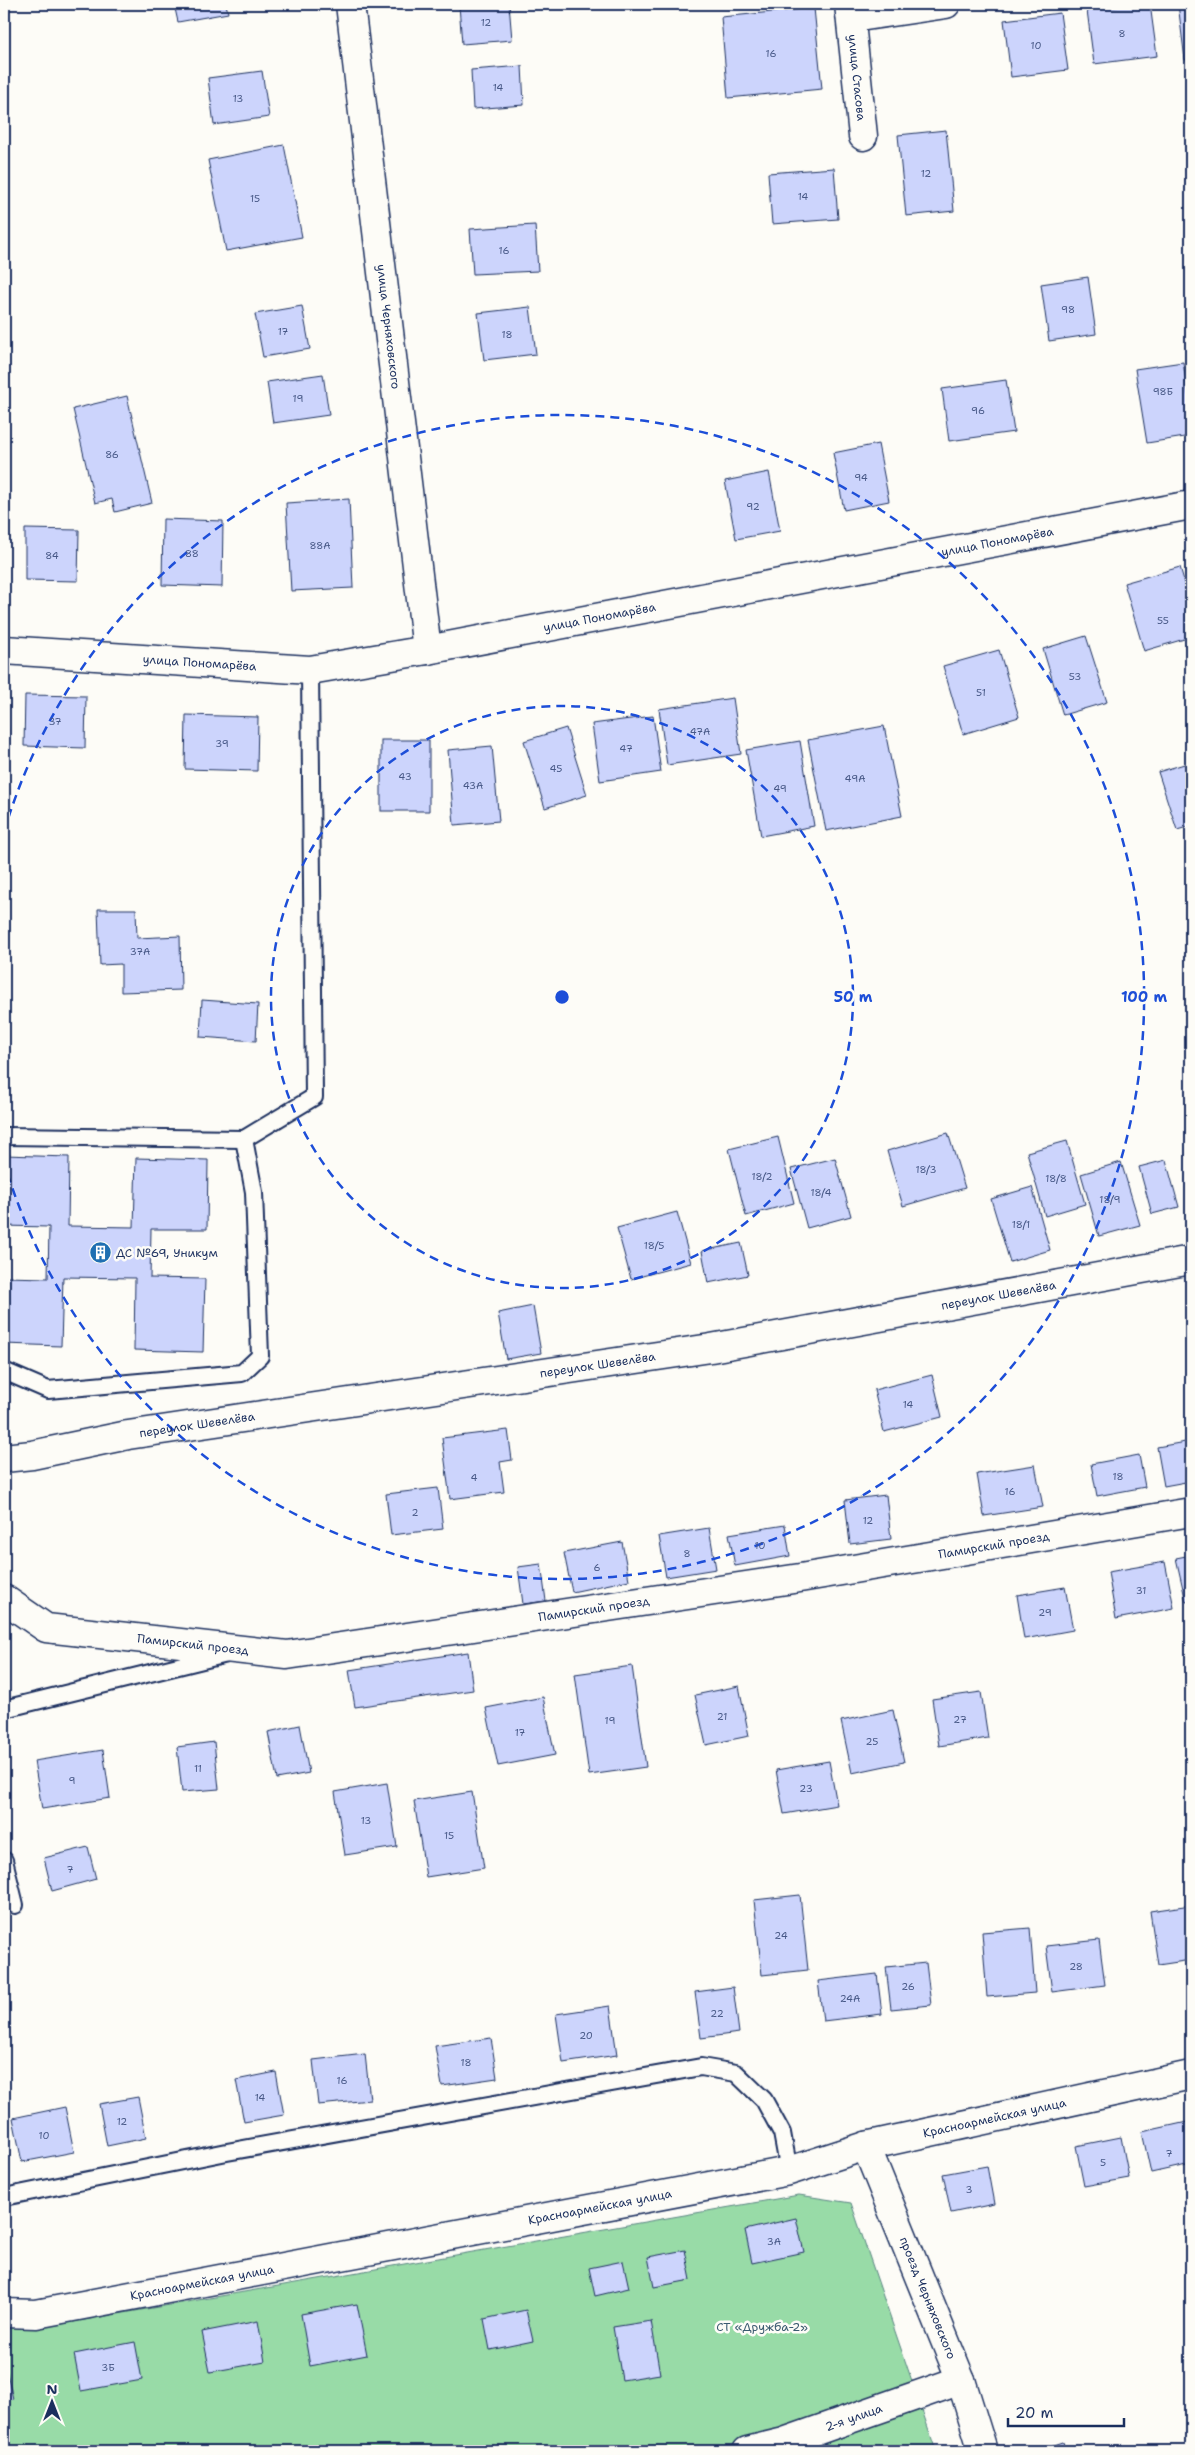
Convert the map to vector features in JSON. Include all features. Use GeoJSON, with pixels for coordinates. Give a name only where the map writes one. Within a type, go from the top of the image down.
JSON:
{"type":"FeatureCollection","features":[{"type":"Feature","properties":{"kind":"street","name":"улица Черняховского"},"geometry":{"type":"LineString","coordinates":[[350,4],[427,650]]}},
{"type":"Feature","properties":{"kind":"street","name":"улица Стасова"},"geometry":{"type":"LineString","coordinates":[[863,136],[850,11],[946,4]]}},
{"type":"Feature","properties":{"kind":"street","name":"улица Пономарёва"},"geometry":{"type":"LineString","coordinates":[[4,650],[310,670],[427,650],[1191,505]]}},
{"type":"Feature","properties":{"kind":"street","name":"переулок Шевелёва"},"geometry":{"type":"LineString","coordinates":[[4,1458],[32,1455],[128,1435],[710,1348],[1191,1260]]}},
{"type":"Feature","properties":{"kind":"street","name":"Памирский проезд"},"geometry":{"type":"LineString","coordinates":[[4,1599],[46,1628],[287,1655],[800,1578],[1191,1512]]}},
{"type":"Feature","properties":{"kind":"street","name":"Красноармейская улица"},"geometry":{"type":"LineString","coordinates":[[4,2313],[36,2314],[788,2171],[866,2146],[1191,2075]]}},
{"type":"Feature","properties":{"kind":"street","name":"проезд Черняховского"},"geometry":{"type":"LineString","coordinates":[[866,2146],[961,2380],[983,2451]]}},
{"type":"Feature","properties":{"kind":"street","name":"2-я улица"},"geometry":{"type":"LineString","coordinates":[[747,2451],[784,2442],[961,2380]]}},
{"type":"Feature","properties":{"kind":"lane"},"geometry":{"type":"LineString","coordinates":[[4,1136],[244,1139],[314,1097],[310,670]]}},
{"type":"Feature","properties":{"kind":"lane"},"geometry":{"type":"LineString","coordinates":[[4,1371],[48,1390],[242,1373],[260,1356],[254,1192],[244,1139]]}},
{"type":"Feature","properties":{"kind":"lane"},"geometry":{"type":"LineString","coordinates":[[4,1709],[244,1650]]}},
{"type":"Feature","properties":{"kind":"lane"},"geometry":{"type":"LineString","coordinates":[[4,1860],[15,1905]]}},
{"type":"Feature","properties":{"kind":"lane"},"geometry":{"type":"LineString","coordinates":[[4,2197],[227,2152],[701,2067],[736,2073],[764,2100],[782,2133],[788,2171]]}},
{"type":"Feature","properties":{"kind":"green space","name":"СТ «Дружба-2»"},"geometry":{"type":"Polygon","coordinates":[[[799,2195],[851,2203],[936,2451],[4,2451],[4,2327],[38,2328],[799,2195]]]}},
{"type":"Feature","properties":{"kind":"building"},"geometry":{"type":"Polygon","coordinates":[[[174,4],[226,4],[228,13],[178,22],[174,4]]]}},
{"type":"Feature","properties":{"kind":"building"},"geometry":{"type":"Polygon","coordinates":[[[509,4],[512,40],[462,44],[459,5],[509,4]]]}},
{"type":"Feature","properties":{"kind":"building"},"geometry":{"type":"Polygon","coordinates":[[[1150,4],[1157,56],[1094,64],[1087,10],[1150,4]]]}},
{"type":"Feature","properties":{"kind":"building"},"geometry":{"type":"Polygon","coordinates":[[[1178,4],[1191,4],[1191,59],[1185,60],[1178,4]]]}},
{"type":"Feature","properties":{"kind":"building"},"geometry":{"type":"Polygon","coordinates":[[[814,8],[822,89],[728,98],[721,17],[814,8]]]}},
{"type":"Feature","properties":{"kind":"building"},"geometry":{"type":"Polygon","coordinates":[[[1060,13],[1068,70],[1011,77],[1004,20],[1060,13]]]}},
{"type":"Feature","properties":{"kind":"building"},"geometry":{"type":"Polygon","coordinates":[[[522,66],[524,105],[473,109],[471,70],[522,66]]]}},
{"type":"Feature","properties":{"kind":"building"},"geometry":{"type":"Polygon","coordinates":[[[262,71],[269,117],[214,125],[208,78],[262,71]]]}},
{"type":"Feature","properties":{"kind":"building"},"geometry":{"type":"Polygon","coordinates":[[[946,130],[954,211],[906,216],[898,135],[946,130]]]}},
{"type":"Feature","properties":{"kind":"building"},"geometry":{"type":"Polygon","coordinates":[[[284,145],[302,237],[226,251],[208,160],[284,145]]]}},
{"type":"Feature","properties":{"kind":"building"},"geometry":{"type":"Polygon","coordinates":[[[834,168],[838,219],[772,224],[768,173],[834,168]]]}},
{"type":"Feature","properties":{"kind":"building"},"geometry":{"type":"Polygon","coordinates":[[[535,225],[538,271],[473,274],[470,229],[535,225]]]}},
{"type":"Feature","properties":{"kind":"building"},"geometry":{"type":"Polygon","coordinates":[[[1088,277],[1096,334],[1049,341],[1041,284],[1088,277]]]}},
{"type":"Feature","properties":{"kind":"building"},"geometry":{"type":"Polygon","coordinates":[[[302,306],[310,349],[263,357],[255,314],[302,306]]]}},
{"type":"Feature","properties":{"kind":"building"},"geometry":{"type":"Polygon","coordinates":[[[530,307],[536,354],[484,360],[478,313],[530,307]]]}},
{"type":"Feature","properties":{"kind":"building"},"geometry":{"type":"Polygon","coordinates":[[[1183,362],[1191,413],[1191,436],[1147,443],[1135,369],[1183,362]]]}},
{"type":"Feature","properties":{"kind":"building"},"geometry":{"type":"Polygon","coordinates":[[[323,374],[329,415],[273,423],[267,382],[323,374]]]}},
{"type":"Feature","properties":{"kind":"building"},"geometry":{"type":"Polygon","coordinates":[[[1006,380],[1014,432],[949,441],[942,389],[1006,380]]]}},
{"type":"Feature","properties":{"kind":"building"},"geometry":{"type":"Polygon","coordinates":[[[127,396],[152,503],[115,512],[112,499],[95,503],[73,409],[127,396]]]}},
{"type":"Feature","properties":{"kind":"building"},"geometry":{"type":"Polygon","coordinates":[[[878,444],[889,501],[844,510],[833,453],[878,444]]]}},
{"type":"Feature","properties":{"kind":"building"},"geometry":{"type":"Polygon","coordinates":[[[769,472],[780,531],[736,539],[725,481],[769,472]]]}},
{"type":"Feature","properties":{"kind":"building"},"geometry":{"type":"Polygon","coordinates":[[[349,499],[353,588],[291,591],[286,503],[349,499]]]}},
{"type":"Feature","properties":{"kind":"building"},"geometry":{"type":"Polygon","coordinates":[[[5,512],[5,587],[4,587],[5,512]]]}},
{"type":"Feature","properties":{"kind":"building"},"geometry":{"type":"Polygon","coordinates":[[[163,519],[223,521],[222,587],[162,585],[163,519]]]}},
{"type":"Feature","properties":{"kind":"building"},"geometry":{"type":"Polygon","coordinates":[[[25,529],[79,530],[78,581],[25,580],[25,529]]]}},
{"type":"Feature","properties":{"kind":"building"},"geometry":{"type":"Polygon","coordinates":[[[1180,567],[1191,604],[1191,637],[1144,651],[1124,583],[1180,567]]]}},
{"type":"Feature","properties":{"kind":"building"},"geometry":{"type":"Polygon","coordinates":[[[1086,636],[1107,702],[1063,715],[1043,649],[1086,636]]]}},
{"type":"Feature","properties":{"kind":"building"},"geometry":{"type":"Polygon","coordinates":[[[999,650],[1019,717],[963,734],[943,666],[999,650]]]}},
{"type":"Feature","properties":{"kind":"building"},"geometry":{"type":"Polygon","coordinates":[[[4,693],[9,740],[4,740],[4,693]]]}},
{"type":"Feature","properties":{"kind":"building"},"geometry":{"type":"Polygon","coordinates":[[[25,695],[86,696],[85,748],[24,746],[25,695]]]}},
{"type":"Feature","properties":{"kind":"building"},"geometry":{"type":"Polygon","coordinates":[[[733,698],[741,754],[667,765],[659,709],[733,698]]]}},
{"type":"Feature","properties":{"kind":"building"},"geometry":{"type":"Polygon","coordinates":[[[186,715],[258,717],[257,771],[185,769],[186,715]]]}},
{"type":"Feature","properties":{"kind":"building"},"geometry":{"type":"Polygon","coordinates":[[[653,716],[661,772],[600,781],[592,724],[653,716]]]}},
{"type":"Feature","properties":{"kind":"building"},"geometry":{"type":"Polygon","coordinates":[[[884,726],[902,816],[826,831],[808,740],[884,726]]]}},
{"type":"Feature","properties":{"kind":"building"},"geometry":{"type":"Polygon","coordinates":[[[566,728],[587,795],[545,808],[524,741],[566,728]]]}},
{"type":"Feature","properties":{"kind":"building"},"geometry":{"type":"Polygon","coordinates":[[[381,740],[429,740],[429,811],[381,811],[381,740]]]}},
{"type":"Feature","properties":{"kind":"building"},"geometry":{"type":"Polygon","coordinates":[[[800,741],[814,826],[761,836],[746,750],[800,741]]]}},
{"type":"Feature","properties":{"kind":"building"},"geometry":{"type":"Polygon","coordinates":[[[492,746],[499,821],[454,825],[448,750],[492,746]]]}},
{"type":"Feature","properties":{"kind":"building"},"geometry":{"type":"Polygon","coordinates":[[[1191,762],[1191,826],[1177,830],[1158,772],[1191,762]]]}},
{"type":"Feature","properties":{"kind":"building"},"geometry":{"type":"Polygon","coordinates":[[[98,909],[136,909],[137,938],[180,936],[181,990],[121,992],[121,964],[100,965],[98,909]]]}},
{"type":"Feature","properties":{"kind":"building"},"geometry":{"type":"Polygon","coordinates":[[[202,1000],[258,1004],[256,1041],[200,1037],[202,1000]]]}},
{"type":"Feature","properties":{"kind":"building"},"geometry":{"type":"Polygon","coordinates":[[[948,1133],[965,1188],[903,1206],[887,1151],[948,1133]]]}},
{"type":"Feature","properties":{"kind":"building"},"geometry":{"type":"Polygon","coordinates":[[[778,1137],[794,1203],[746,1216],[729,1149],[778,1137]]]}},
{"type":"Feature","properties":{"kind":"building"},"geometry":{"type":"Polygon","coordinates":[[[1067,1141],[1085,1204],[1045,1216],[1027,1152],[1067,1141]]]}},
{"type":"Feature","properties":{"kind":"building","name":"ДС №69, Уникум"},"geometry":{"type":"Polygon","coordinates":[[[4,1155],[69,1157],[68,1226],[134,1227],[136,1158],[208,1160],[207,1229],[151,1229],[150,1278],[205,1279],[203,1352],[134,1350],[135,1278],[63,1277],[61,1346],[4,1344],[4,1277],[48,1278],[49,1227],[4,1226],[4,1155]]]}},
{"type":"Feature","properties":{"kind":"building"},"geometry":{"type":"Polygon","coordinates":[[[835,1158],[851,1216],[807,1228],[791,1169],[835,1158]]]}},
{"type":"Feature","properties":{"kind":"building"},"geometry":{"type":"Polygon","coordinates":[[[1166,1160],[1179,1207],[1152,1214],[1139,1167],[1166,1160]]]}},
{"type":"Feature","properties":{"kind":"building"},"geometry":{"type":"Polygon","coordinates":[[[1121,1162],[1140,1225],[1099,1236],[1081,1174],[1121,1162]]]}},
{"type":"Feature","properties":{"kind":"building"},"geometry":{"type":"Polygon","coordinates":[[[1032,1187],[1050,1250],[1010,1262],[991,1199],[1032,1187]]]}},
{"type":"Feature","properties":{"kind":"building"},"geometry":{"type":"Polygon","coordinates":[[[677,1212],[691,1263],[631,1279],[617,1228],[677,1212]]]}},
{"type":"Feature","properties":{"kind":"building"},"geometry":{"type":"Polygon","coordinates":[[[741,1243],[748,1275],[708,1283],[702,1251],[741,1243]]]}},
{"type":"Feature","properties":{"kind":"building"},"geometry":{"type":"Polygon","coordinates":[[[533,1306],[541,1353],[506,1359],[498,1313],[533,1306]]]}},
{"type":"Feature","properties":{"kind":"building"},"geometry":{"type":"Polygon","coordinates":[[[932,1375],[942,1417],[884,1432],[874,1390],[932,1375]]]}},
{"type":"Feature","properties":{"kind":"building"},"geometry":{"type":"Polygon","coordinates":[[[508,1430],[512,1460],[500,1462],[504,1492],[450,1499],[442,1438],[508,1430]]]}},
{"type":"Feature","properties":{"kind":"building"},"geometry":{"type":"Polygon","coordinates":[[[1191,1441],[1191,1481],[1164,1486],[1157,1447],[1191,1441]]]}},
{"type":"Feature","properties":{"kind":"building"},"geometry":{"type":"Polygon","coordinates":[[[1139,1455],[1145,1487],[1097,1496],[1091,1464],[1139,1455]]]}},
{"type":"Feature","properties":{"kind":"building"},"geometry":{"type":"Polygon","coordinates":[[[1035,1465],[1043,1507],[984,1516],[977,1474],[1035,1465]]]}},
{"type":"Feature","properties":{"kind":"building"},"geometry":{"type":"Polygon","coordinates":[[[438,1488],[443,1529],[391,1535],[386,1494],[438,1488]]]}},
{"type":"Feature","properties":{"kind":"building"},"geometry":{"type":"Polygon","coordinates":[[[886,1495],[891,1539],[850,1544],[845,1500],[886,1495]]]}},
{"type":"Feature","properties":{"kind":"building"},"geometry":{"type":"Polygon","coordinates":[[[785,1525],[790,1556],[735,1566],[729,1534],[785,1525]]]}},
{"type":"Feature","properties":{"kind":"building"},"geometry":{"type":"Polygon","coordinates":[[[709,1528],[716,1569],[666,1577],[659,1536],[709,1528]]]}},
{"type":"Feature","properties":{"kind":"building"},"geometry":{"type":"Polygon","coordinates":[[[622,1542],[629,1580],[572,1592],[564,1553],[622,1542]]]}},
{"type":"Feature","properties":{"kind":"building"},"geometry":{"type":"Polygon","coordinates":[[[1191,1555],[1191,1601],[1186,1602],[1176,1558],[1191,1555]]]}},
{"type":"Feature","properties":{"kind":"building"},"geometry":{"type":"Polygon","coordinates":[[[1165,1562],[1174,1608],[1116,1619],[1108,1572],[1165,1562]]]}},
{"type":"Feature","properties":{"kind":"building"},"geometry":{"type":"Polygon","coordinates":[[[541,1564],[546,1601],[523,1604],[518,1567],[541,1564]]]}},
{"type":"Feature","properties":{"kind":"building"},"geometry":{"type":"Polygon","coordinates":[[[1065,1587],[1073,1630],[1024,1639],[1017,1595],[1065,1587]]]}},
{"type":"Feature","properties":{"kind":"building"},"geometry":{"type":"Polygon","coordinates":[[[468,1652],[473,1690],[355,1707],[349,1670],[468,1652]]]}},
{"type":"Feature","properties":{"kind":"building"},"geometry":{"type":"Polygon","coordinates":[[[632,1666],[646,1767],[589,1775],[575,1674],[632,1666]]]}},
{"type":"Feature","properties":{"kind":"building"},"geometry":{"type":"Polygon","coordinates":[[[739,1686],[749,1736],[706,1745],[695,1695],[739,1686]]]}},
{"type":"Feature","properties":{"kind":"building"},"geometry":{"type":"Polygon","coordinates":[[[981,1692],[988,1738],[939,1746],[932,1699],[981,1692]]]}},
{"type":"Feature","properties":{"kind":"building"},"geometry":{"type":"Polygon","coordinates":[[[543,1697],[555,1755],[498,1766],[486,1708],[543,1697]]]}},
{"type":"Feature","properties":{"kind":"building"},"geometry":{"type":"Polygon","coordinates":[[[893,1710],[904,1762],[852,1773],[841,1721],[893,1710]]]}},
{"type":"Feature","properties":{"kind":"building"},"geometry":{"type":"Polygon","coordinates":[[[300,1725],[309,1773],[277,1779],[268,1732],[300,1725]]]}},
{"type":"Feature","properties":{"kind":"building"},"geometry":{"type":"Polygon","coordinates":[[[214,1742],[219,1789],[182,1792],[177,1747],[214,1742]]]}},
{"type":"Feature","properties":{"kind":"building"},"geometry":{"type":"Polygon","coordinates":[[[103,1750],[110,1798],[42,1809],[34,1761],[103,1750]]]}},
{"type":"Feature","properties":{"kind":"building"},"geometry":{"type":"Polygon","coordinates":[[[829,1761],[837,1805],[784,1814],[776,1770],[829,1761]]]}},
{"type":"Feature","properties":{"kind":"building"},"geometry":{"type":"Polygon","coordinates":[[[387,1783],[397,1847],[345,1855],[335,1792],[387,1783]]]}},
{"type":"Feature","properties":{"kind":"building"},"geometry":{"type":"Polygon","coordinates":[[[472,1792],[484,1868],[426,1877],[414,1801],[472,1792]]]}},
{"type":"Feature","properties":{"kind":"building"},"geometry":{"type":"Polygon","coordinates":[[[88,1847],[96,1879],[52,1891],[44,1858],[88,1847]]]}},
{"type":"Feature","properties":{"kind":"building"},"geometry":{"type":"Polygon","coordinates":[[[800,1895],[808,1970],[762,1975],[754,1900],[800,1895]]]}},
{"type":"Feature","properties":{"kind":"building"},"geometry":{"type":"Polygon","coordinates":[[[1191,1905],[1191,1960],[1158,1965],[1150,1911],[1191,1905]]]}},
{"type":"Feature","properties":{"kind":"building"},"geometry":{"type":"Polygon","coordinates":[[[1030,1928],[1035,1993],[987,1997],[982,1932],[1030,1928]]]}},
{"type":"Feature","properties":{"kind":"building"},"geometry":{"type":"Polygon","coordinates":[[[1099,1940],[1105,1985],[1052,1992],[1046,1946],[1099,1940]]]}},
{"type":"Feature","properties":{"kind":"building"},"geometry":{"type":"Polygon","coordinates":[[[926,1963],[931,2005],[891,2009],[886,1967],[926,1963]]]}},
{"type":"Feature","properties":{"kind":"building"},"geometry":{"type":"Polygon","coordinates":[[[877,1974],[882,2014],[823,2021],[818,1981],[877,1974]]]}},
{"type":"Feature","properties":{"kind":"building"},"geometry":{"type":"Polygon","coordinates":[[[733,1987],[739,2033],[701,2038],[695,1992],[733,1987]]]}},
{"type":"Feature","properties":{"kind":"building"},"geometry":{"type":"Polygon","coordinates":[[[610,2006],[617,2055],[563,2063],[556,2014],[610,2006]]]}},
{"type":"Feature","properties":{"kind":"building"},"geometry":{"type":"Polygon","coordinates":[[[491,2038],[497,2078],[442,2086],[435,2046],[491,2038]]]}},
{"type":"Feature","properties":{"kind":"building"},"geometry":{"type":"Polygon","coordinates":[[[365,2054],[370,2100],[318,2105],[313,2060],[365,2054]]]}},
{"type":"Feature","properties":{"kind":"building"},"geometry":{"type":"Polygon","coordinates":[[[276,2072],[284,2115],[244,2122],[236,2080],[276,2072]]]}},
{"type":"Feature","properties":{"kind":"building"},"geometry":{"type":"Polygon","coordinates":[[[138,2097],[146,2138],[107,2146],[99,2104],[138,2097]]]}},
{"type":"Feature","properties":{"kind":"building"},"geometry":{"type":"Polygon","coordinates":[[[65,2107],[74,2152],[22,2162],[13,2118],[65,2107]]]}},
{"type":"Feature","properties":{"kind":"building"},"geometry":{"type":"Polygon","coordinates":[[[1187,2122],[1191,2142],[1191,2164],[1151,2173],[1142,2132],[1187,2122]]]}},
{"type":"Feature","properties":{"kind":"building"},"geometry":{"type":"Polygon","coordinates":[[[1121,2137],[1129,2178],[1084,2186],[1076,2146],[1121,2137]]]}},
{"type":"Feature","properties":{"kind":"building"},"geometry":{"type":"Polygon","coordinates":[[[987,2166],[994,2204],[951,2213],[943,2174],[987,2166]]]}},
{"type":"Feature","properties":{"kind":"building"},"geometry":{"type":"Polygon","coordinates":[[[796,2218],[804,2252],[752,2263],[745,2230],[796,2218]]]}},
{"type":"Feature","properties":{"kind":"building"},"geometry":{"type":"Polygon","coordinates":[[[685,2250],[691,2280],[654,2287],[648,2257],[685,2250]]]}},
{"type":"Feature","properties":{"kind":"building"},"geometry":{"type":"Polygon","coordinates":[[[623,2261],[629,2288],[595,2296],[589,2268],[623,2261]]]}},
{"type":"Feature","properties":{"kind":"building"},"geometry":{"type":"Polygon","coordinates":[[[357,2304],[367,2355],[310,2366],[301,2314],[357,2304]]]}},
{"type":"Feature","properties":{"kind":"building"},"geometry":{"type":"Polygon","coordinates":[[[526,2310],[533,2341],[490,2350],[484,2319],[526,2310]]]}},
{"type":"Feature","properties":{"kind":"building"},"geometry":{"type":"Polygon","coordinates":[[[258,2321],[265,2362],[210,2372],[202,2332],[258,2321]]]}},
{"type":"Feature","properties":{"kind":"building"},"geometry":{"type":"Polygon","coordinates":[[[651,2321],[660,2374],[622,2380],[613,2327],[651,2321]]]}},
{"type":"Feature","properties":{"kind":"building"},"geometry":{"type":"Polygon","coordinates":[[[135,2342],[142,2380],[81,2391],[74,2354],[135,2342]]]}},
{"type":"Feature","properties":{"kind":"building"},"geometry":{"type":"Polygon","coordinates":[[[4,2360],[13,2399],[4,2401],[4,2360]]]}},
{"type":"Feature","properties":{"kind":"building"},"geometry":{"type":"Polygon","coordinates":[[[1063,2442],[1066,2451],[1037,2451],[1063,2442]]]}},
{"type":"Feature","properties":{"kind":"place","name":"ДС №69, Уникум"},"geometry":{"type":"Point","coordinates":[100,1253]}}]}
